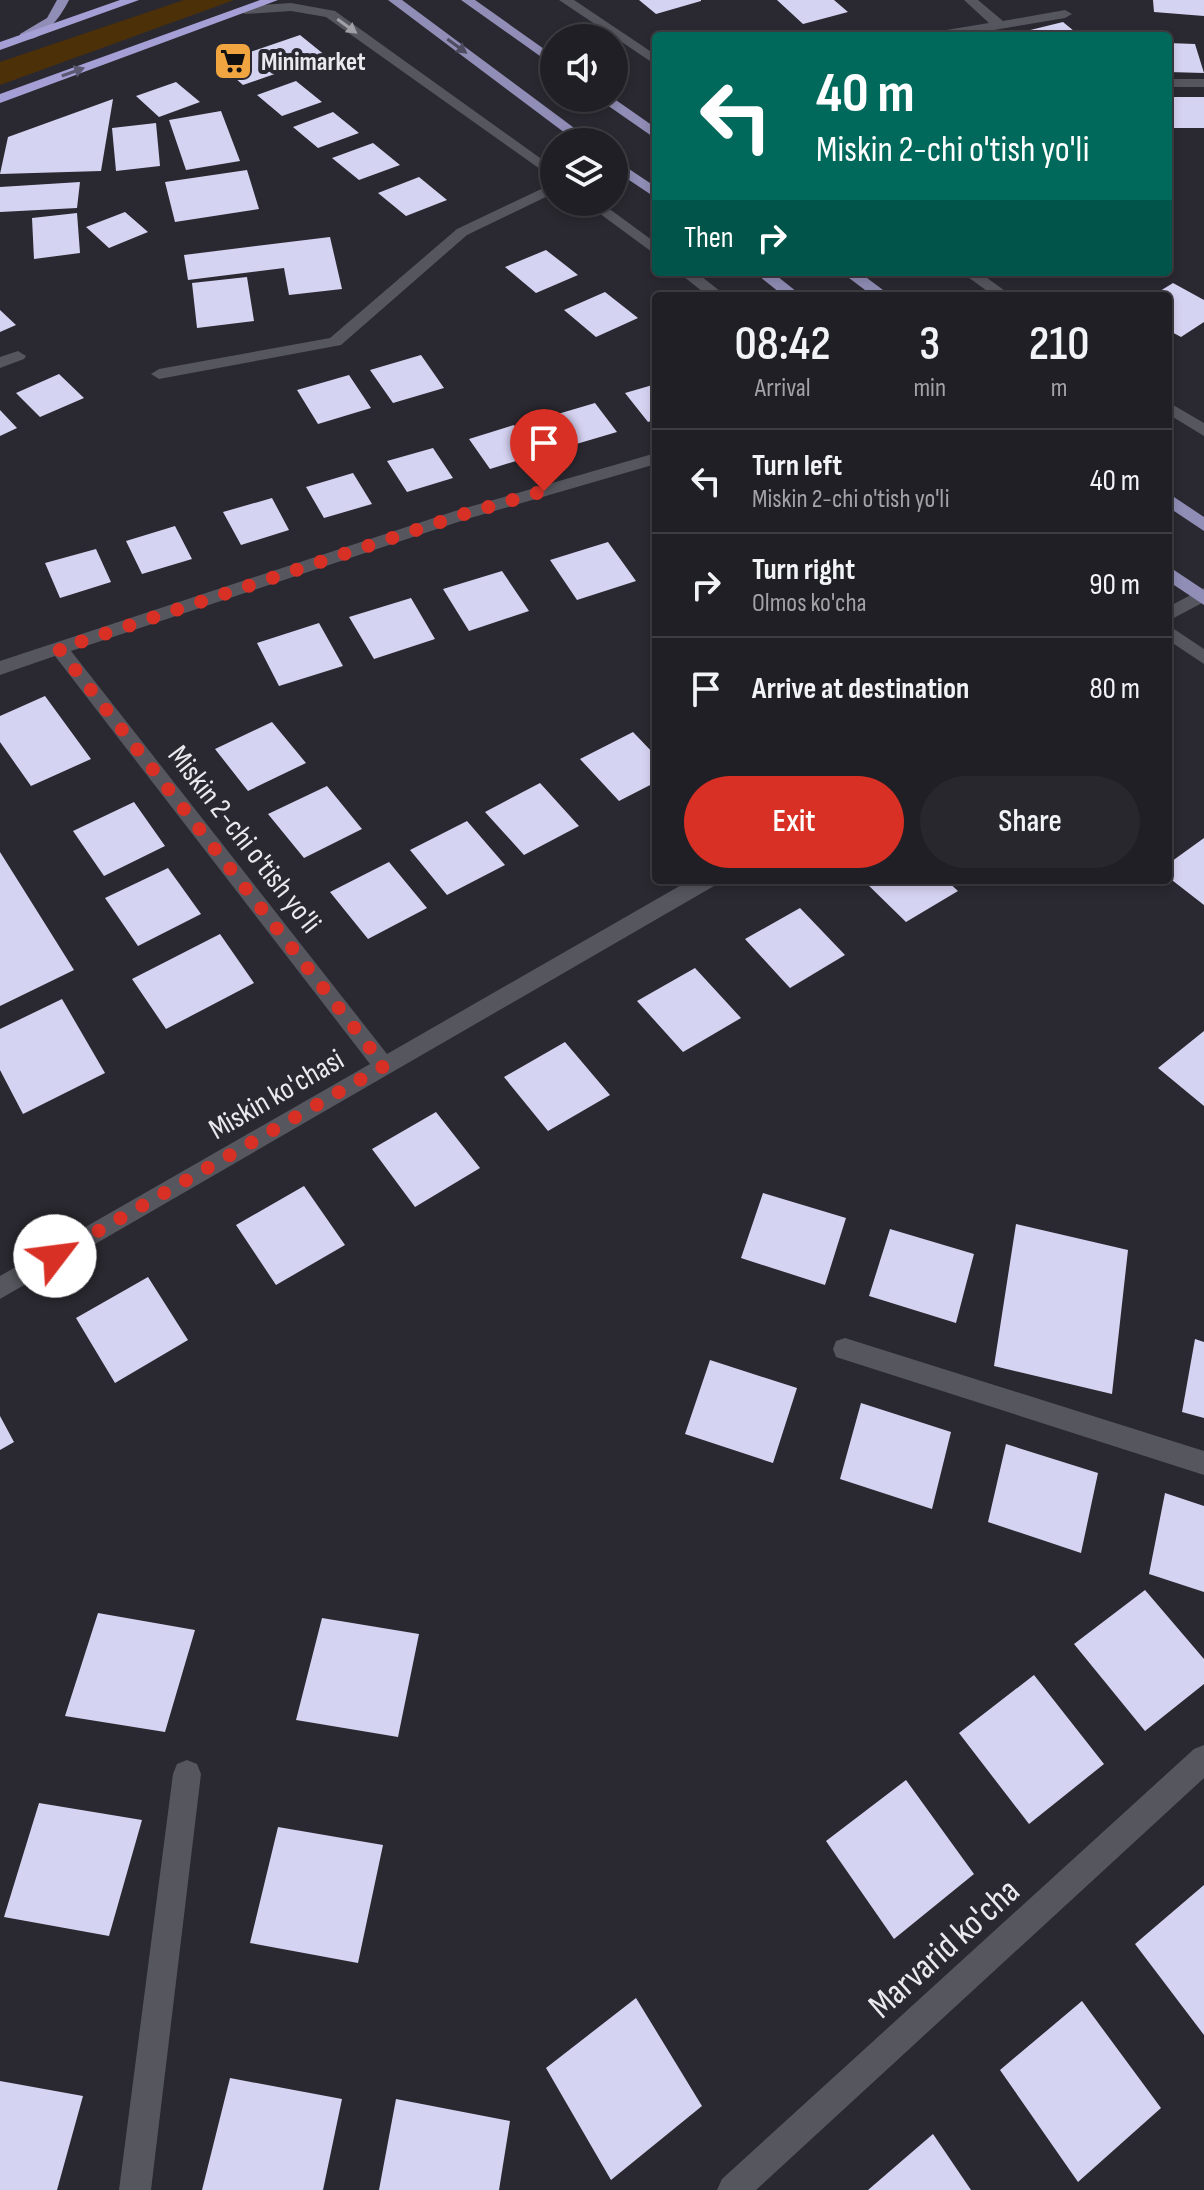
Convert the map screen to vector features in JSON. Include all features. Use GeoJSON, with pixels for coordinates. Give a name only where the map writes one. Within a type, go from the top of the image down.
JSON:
{"type":"FeatureCollection","features":[{"type":"Feature","properties":{"kind":"highway"},"geometry":{"type":"LineString","coordinates":[[0,46],[133,0]]}},
{"type":"Feature","properties":{"kind":"highway"},"geometry":{"type":"LineString","coordinates":[[0,99],[272,0]]}},
{"type":"Feature","properties":{"kind":"main road"},"geometry":{"type":"LineString","coordinates":[[25,37],[52,20],[63,0]]}},
{"type":"Feature","properties":{"kind":"main road"},"geometry":{"type":"LineString","coordinates":[[394,0],[567,128]]}},
{"type":"Feature","properties":{"kind":"main road"},"geometry":{"type":"LineString","coordinates":[[467,0],[540,52]]}},
{"type":"Feature","properties":{"kind":"main road"},"geometry":{"type":"LineString","coordinates":[[624,112],[652,132]]}},
{"type":"Feature","properties":{"kind":"main road"},"geometry":{"type":"LineString","coordinates":[[628,173],[652,191]]}},
{"type":"Feature","properties":{"kind":"main road"},"geometry":{"type":"LineString","coordinates":[[767,276],[789,292]]}},
{"type":"Feature","properties":{"kind":"main road"},"geometry":{"type":"LineString","coordinates":[[855,276],[877,292]]}},
{"type":"Feature","properties":{"kind":"main road"},"geometry":{"type":"LineString","coordinates":[[1172,502],[1204,525]]}},
{"type":"Feature","properties":{"kind":"main road"},"geometry":{"type":"LineString","coordinates":[[1172,575],[1204,596]]}},
{"type":"Feature","properties":{"kind":"street"},"geometry":{"type":"LineString","coordinates":[[565,0],[652,58]]}},
{"type":"Feature","properties":{"kind":"street"},"geometry":{"type":"LineString","coordinates":[[970,0],[1000,25]]}},
{"type":"Feature","properties":{"kind":"street"},"geometry":{"type":"LineString","coordinates":[[245,10],[291,7],[330,14],[540,165]]}},
{"type":"Feature","properties":{"kind":"street"},"geometry":{"type":"LineString","coordinates":[[958,32],[1065,14]]}},
{"type":"Feature","properties":{"kind":"street"},"geometry":{"type":"LineString","coordinates":[[1172,83],[1204,83]]}},
{"type":"Feature","properties":{"kind":"street"},"geometry":{"type":"LineString","coordinates":[[159,374],[335,342],[462,232],[540,194]]}},
{"type":"Feature","properties":{"kind":"street"},"geometry":{"type":"LineString","coordinates":[[610,216],[652,247]]}},
{"type":"Feature","properties":{"kind":"street"},"geometry":{"type":"LineString","coordinates":[[691,276],[713,292]]}},
{"type":"Feature","properties":{"kind":"street"},"geometry":{"type":"LineString","coordinates":[[975,276],[998,292]]}},
{"type":"Feature","properties":{"kind":"street"},"geometry":{"type":"LineString","coordinates":[[0,363],[18,356]]}},
{"type":"Feature","properties":{"kind":"street"},"geometry":{"type":"LineString","coordinates":[[1172,410],[1204,431]]}},
{"type":"Feature","properties":{"kind":"street"},"geometry":{"type":"LineString","coordinates":[[0,668],[461,515],[652,459]]}},
{"type":"Feature","properties":{"kind":"street"},"geometry":{"type":"LineString","coordinates":[[1172,613],[1204,596]]}},
{"type":"Feature","properties":{"kind":"street"},"geometry":{"type":"LineString","coordinates":[[1172,634],[1204,658]]}},
{"type":"Feature","properties":{"kind":"street","name":"Miskin 2-chi o'tish yo'li"},"geometry":{"type":"LineString","coordinates":[[59,649],[384,1066]]}},
{"type":"Feature","properties":{"kind":"street","name":"Miskin ko'chasi"},"geometry":{"type":"LineString","coordinates":[[0,1288],[700,884]]}},
{"type":"Feature","properties":{"kind":"street"},"geometry":{"type":"LineString","coordinates":[[845,1349],[1204,1463]]}},
{"type":"Feature","properties":{"kind":"street","name":"Marvarid ko'cha"},"geometry":{"type":"LineString","coordinates":[[733,2190],[1204,1759]]}},
{"type":"Feature","properties":{"kind":"street"},"geometry":{"type":"LineString","coordinates":[[135,2190],[187,1774]]}},
{"type":"Feature","properties":{"kind":"shaded area"},"geometry":{"type":"Polygon","coordinates":[[[184,0],[234,0],[0,85],[0,62],[184,0]]]}},
{"type":"Feature","properties":{"kind":"building"},"geometry":{"type":"Polygon","coordinates":[[[639,0],[701,0],[701,1],[656,14],[639,0]]]}},
{"type":"Feature","properties":{"kind":"building"},"geometry":{"type":"Polygon","coordinates":[[[777,0],[834,0],[848,12],[803,24],[777,0]]]}},
{"type":"Feature","properties":{"kind":"building"},"geometry":{"type":"Polygon","coordinates":[[[1153,0],[1204,0],[1204,16],[1154,12],[1153,0]]]}},
{"type":"Feature","properties":{"kind":"building"},"geometry":{"type":"Polygon","coordinates":[[[1063,22],[1075,32],[1022,32],[1063,22]]]}},
{"type":"Feature","properties":{"kind":"building"},"geometry":{"type":"Polygon","coordinates":[[[300,35],[326,56],[243,85],[218,63],[300,35]]]}},
{"type":"Feature","properties":{"kind":"building"},"geometry":{"type":"Polygon","coordinates":[[[1172,43],[1195,44],[1204,73],[1172,72],[1172,43]]]}},
{"type":"Feature","properties":{"kind":"building"},"geometry":{"type":"Polygon","coordinates":[[[296,81],[322,102],[282,116],[257,95],[296,81]]]}},
{"type":"Feature","properties":{"kind":"building"},"geometry":{"type":"Polygon","coordinates":[[[176,82],[200,102],[159,117],[136,96],[176,82]]]}},
{"type":"Feature","properties":{"kind":"building"},"geometry":{"type":"Polygon","coordinates":[[[1172,97],[1204,97],[1204,128],[1172,128],[1172,97]]]}},
{"type":"Feature","properties":{"kind":"building"},"geometry":{"type":"Polygon","coordinates":[[[113,99],[101,171],[0,174],[8,137],[113,99]]]}},
{"type":"Feature","properties":{"kind":"building"},"geometry":{"type":"Polygon","coordinates":[[[221,111],[240,161],[186,170],[169,120],[221,111]]]}},
{"type":"Feature","properties":{"kind":"building"},"geometry":{"type":"Polygon","coordinates":[[[333,112],[359,133],[318,148],[293,127],[333,112]]]}},
{"type":"Feature","properties":{"kind":"building"},"geometry":{"type":"Polygon","coordinates":[[[156,123],[160,166],[116,171],[112,128],[156,123]]]}},
{"type":"Feature","properties":{"kind":"building"},"geometry":{"type":"Polygon","coordinates":[[[373,143],[400,165],[359,180],[332,158],[373,143]]]}},
{"type":"Feature","properties":{"kind":"building"},"geometry":{"type":"Polygon","coordinates":[[[247,170],[259,209],[175,222],[165,182],[247,170]]]}},
{"type":"Feature","properties":{"kind":"building"},"geometry":{"type":"Polygon","coordinates":[[[419,177],[447,200],[406,216],[378,193],[419,177]]]}},
{"type":"Feature","properties":{"kind":"building"},"geometry":{"type":"Polygon","coordinates":[[[80,182],[77,208],[0,212],[0,187],[80,182]]]}},
{"type":"Feature","properties":{"kind":"building"},"geometry":{"type":"Polygon","coordinates":[[[125,212],[148,232],[109,248],[86,227],[125,212]]]}},
{"type":"Feature","properties":{"kind":"building"},"geometry":{"type":"Polygon","coordinates":[[[77,213],[80,253],[34,259],[32,218],[77,213]]]}},
{"type":"Feature","properties":{"kind":"building"},"geometry":{"type":"Polygon","coordinates":[[[330,237],[342,289],[289,295],[284,268],[188,280],[184,255],[330,237]]]}},
{"type":"Feature","properties":{"kind":"building"},"geometry":{"type":"Polygon","coordinates":[[[546,250],[578,275],[536,293],[505,267],[546,250]]]}},
{"type":"Feature","properties":{"kind":"building"},"geometry":{"type":"Polygon","coordinates":[[[247,277],[254,321],[197,328],[192,283],[247,277]]]}},
{"type":"Feature","properties":{"kind":"building"},"geometry":{"type":"Polygon","coordinates":[[[1173,283],[1204,300],[1204,322],[1181,337],[1172,332],[1172,292],[1158,292],[1173,283]]]}},
{"type":"Feature","properties":{"kind":"building"},"geometry":{"type":"Polygon","coordinates":[[[605,292],[638,318],[596,337],[564,310],[605,292]]]}},
{"type":"Feature","properties":{"kind":"building"},"geometry":{"type":"Polygon","coordinates":[[[0,310],[16,325],[0,332],[0,310]]]}},
{"type":"Feature","properties":{"kind":"building"},"geometry":{"type":"Polygon","coordinates":[[[421,355],[444,388],[393,403],[370,370],[421,355]]]}},
{"type":"Feature","properties":{"kind":"building"},"geometry":{"type":"Polygon","coordinates":[[[59,374],[84,398],[40,417],[16,393],[59,374]]]}},
{"type":"Feature","properties":{"kind":"building"},"geometry":{"type":"Polygon","coordinates":[[[349,375],[371,408],[318,424],[297,390],[349,375]]]}},
{"type":"Feature","properties":{"kind":"building"},"geometry":{"type":"Polygon","coordinates":[[[652,385],[652,420],[648,422],[625,393],[652,385]]]}},
{"type":"Feature","properties":{"kind":"building"},"geometry":{"type":"Polygon","coordinates":[[[595,403],[617,432],[573,445],[551,416],[595,403]]]}},
{"type":"Feature","properties":{"kind":"building"},"geometry":{"type":"Polygon","coordinates":[[[0,410],[17,428],[0,436],[0,410]]]}},
{"type":"Feature","properties":{"kind":"building"},"geometry":{"type":"Polygon","coordinates":[[[514,425],[535,455],[490,469],[469,439],[514,425]]]}},
{"type":"Feature","properties":{"kind":"building"},"geometry":{"type":"Polygon","coordinates":[[[433,448],[453,478],[407,492],[387,461],[433,448]]]}},
{"type":"Feature","properties":{"kind":"building"},"geometry":{"type":"Polygon","coordinates":[[[353,473],[372,504],[324,518],[306,487],[353,473]]]}},
{"type":"Feature","properties":{"kind":"building"},"geometry":{"type":"Polygon","coordinates":[[[272,498],[289,530],[241,545],[223,512],[272,498]]]}},
{"type":"Feature","properties":{"kind":"building"},"geometry":{"type":"Polygon","coordinates":[[[175,526],[192,559],[142,574],[126,541],[175,526]]]}},
{"type":"Feature","properties":{"kind":"building"},"geometry":{"type":"Polygon","coordinates":[[[608,542],[636,581],[577,600],[550,560],[608,542]]]}},
{"type":"Feature","properties":{"kind":"building"},"geometry":{"type":"Polygon","coordinates":[[[96,549],[111,582],[60,598],[45,563],[96,549]]]}},
{"type":"Feature","properties":{"kind":"building"},"geometry":{"type":"Polygon","coordinates":[[[502,571],[529,611],[469,631],[443,589],[502,571]]]}},
{"type":"Feature","properties":{"kind":"building"},"geometry":{"type":"Polygon","coordinates":[[[411,598],[435,639],[374,659],[349,617],[411,598]]]}},
{"type":"Feature","properties":{"kind":"building"},"geometry":{"type":"Polygon","coordinates":[[[319,623],[343,666],[279,686],[257,643],[319,623]]]}},
{"type":"Feature","properties":{"kind":"building"},"geometry":{"type":"Polygon","coordinates":[[[45,696],[91,759],[31,786],[0,742],[0,716],[45,696]]]}},
{"type":"Feature","properties":{"kind":"building"},"geometry":{"type":"Polygon","coordinates":[[[272,722],[306,763],[248,791],[215,749],[272,722]]]}},
{"type":"Feature","properties":{"kind":"building"},"geometry":{"type":"Polygon","coordinates":[[[633,732],[652,752],[652,784],[619,801],[580,759],[633,732]]]}},
{"type":"Feature","properties":{"kind":"building"},"geometry":{"type":"Polygon","coordinates":[[[540,783],[579,826],[524,855],[485,812],[540,783]]]}},
{"type":"Feature","properties":{"kind":"building"},"geometry":{"type":"Polygon","coordinates":[[[327,786],[362,829],[304,858],[268,814],[327,786]]]}},
{"type":"Feature","properties":{"kind":"building"},"geometry":{"type":"Polygon","coordinates":[[[134,802],[165,846],[104,876],[73,831],[134,802]]]}},
{"type":"Feature","properties":{"kind":"building"},"geometry":{"type":"Polygon","coordinates":[[[467,821],[505,865],[447,895],[410,850],[467,821]]]}},
{"type":"Feature","properties":{"kind":"building"},"geometry":{"type":"Polygon","coordinates":[[[1204,838],[1204,905],[1172,880],[1172,861],[1204,838]]]}},
{"type":"Feature","properties":{"kind":"building"},"geometry":{"type":"Polygon","coordinates":[[[0,852],[74,970],[0,1006],[0,852]]]}},
{"type":"Feature","properties":{"kind":"building"},"geometry":{"type":"Polygon","coordinates":[[[389,862],[427,908],[368,939],[330,892],[389,862]]]}},
{"type":"Feature","properties":{"kind":"building"},"geometry":{"type":"Polygon","coordinates":[[[168,868],[201,914],[138,946],[105,898],[168,868]]]}},
{"type":"Feature","properties":{"kind":"building"},"geometry":{"type":"Polygon","coordinates":[[[867,884],[950,884],[958,891],[906,922],[867,884]]]}},
{"type":"Feature","properties":{"kind":"building"},"geometry":{"type":"Polygon","coordinates":[[[800,908],[845,955],[790,988],[745,939],[800,908]]]}},
{"type":"Feature","properties":{"kind":"building"},"geometry":{"type":"Polygon","coordinates":[[[220,934],[254,983],[166,1029],[132,979],[220,934]]]}},
{"type":"Feature","properties":{"kind":"building"},"geometry":{"type":"Polygon","coordinates":[[[695,968],[741,1018],[683,1052],[637,1001],[695,968]]]}},
{"type":"Feature","properties":{"kind":"building"},"geometry":{"type":"Polygon","coordinates":[[[62,999],[105,1073],[23,1114],[0,1070],[0,1029],[62,999]]]}},
{"type":"Feature","properties":{"kind":"building"},"geometry":{"type":"Polygon","coordinates":[[[1204,1031],[1204,1106],[1158,1068],[1204,1031]]]}},
{"type":"Feature","properties":{"kind":"building"},"geometry":{"type":"Polygon","coordinates":[[[565,1042],[610,1095],[548,1131],[504,1077],[565,1042]]]}},
{"type":"Feature","properties":{"kind":"building"},"geometry":{"type":"Polygon","coordinates":[[[436,1112],[480,1168],[415,1207],[372,1149],[436,1112]]]}},
{"type":"Feature","properties":{"kind":"building"},"geometry":{"type":"Polygon","coordinates":[[[304,1186],[345,1245],[276,1285],[236,1225],[304,1186]]]}},
{"type":"Feature","properties":{"kind":"building"},"geometry":{"type":"Polygon","coordinates":[[[763,1193],[846,1218],[825,1285],[741,1258],[763,1193]]]}},
{"type":"Feature","properties":{"kind":"building"},"geometry":{"type":"Polygon","coordinates":[[[1016,1224],[1128,1250],[1112,1394],[994,1366],[1016,1224]]]}},
{"type":"Feature","properties":{"kind":"building"},"geometry":{"type":"Polygon","coordinates":[[[890,1229],[974,1254],[956,1323],[869,1296],[890,1229]]]}},
{"type":"Feature","properties":{"kind":"building"},"geometry":{"type":"Polygon","coordinates":[[[148,1277],[188,1340],[115,1383],[76,1318],[148,1277]]]}},
{"type":"Feature","properties":{"kind":"building"},"geometry":{"type":"Polygon","coordinates":[[[1195,1339],[1204,1342],[1204,1418],[1182,1412],[1195,1339]]]}},
{"type":"Feature","properties":{"kind":"building"},"geometry":{"type":"Polygon","coordinates":[[[710,1360],[797,1388],[773,1463],[685,1434],[710,1360]]]}},
{"type":"Feature","properties":{"kind":"building"},"geometry":{"type":"Polygon","coordinates":[[[861,1403],[951,1432],[932,1509],[840,1479],[861,1403]]]}},
{"type":"Feature","properties":{"kind":"building"},"geometry":{"type":"Polygon","coordinates":[[[0,1416],[14,1442],[0,1450],[0,1416]]]}},
{"type":"Feature","properties":{"kind":"building"},"geometry":{"type":"Polygon","coordinates":[[[1006,1444],[1098,1473],[1081,1553],[988,1522],[1006,1444]]]}},
{"type":"Feature","properties":{"kind":"building"},"geometry":{"type":"Polygon","coordinates":[[[1165,1493],[1204,1506],[1204,1592],[1149,1574],[1165,1493]]]}},
{"type":"Feature","properties":{"kind":"building"},"geometry":{"type":"Polygon","coordinates":[[[1145,1590],[1204,1659],[1204,1684],[1145,1731],[1074,1644],[1145,1590]]]}},
{"type":"Feature","properties":{"kind":"building"},"geometry":{"type":"Polygon","coordinates":[[[98,1613],[195,1630],[165,1732],[65,1716],[98,1613]]]}},
{"type":"Feature","properties":{"kind":"building"},"geometry":{"type":"Polygon","coordinates":[[[322,1618],[419,1634],[398,1737],[296,1720],[322,1618]]]}},
{"type":"Feature","properties":{"kind":"building"},"geometry":{"type":"Polygon","coordinates":[[[1034,1675],[1104,1764],[1029,1824],[959,1733],[1034,1675]]]}},
{"type":"Feature","properties":{"kind":"building"},"geometry":{"type":"Polygon","coordinates":[[[906,1780],[974,1874],[894,1939],[826,1841],[906,1780]]]}},
{"type":"Feature","properties":{"kind":"building"},"geometry":{"type":"Polygon","coordinates":[[[39,1803],[142,1820],[109,1936],[4,1917],[39,1803]]]}},
{"type":"Feature","properties":{"kind":"building"},"geometry":{"type":"Polygon","coordinates":[[[278,1827],[383,1845],[358,1963],[250,1943],[278,1827]]]}},
{"type":"Feature","properties":{"kind":"building"},"geometry":{"type":"Polygon","coordinates":[[[1204,1885],[1204,2035],[1135,1944],[1204,1885]]]}},
{"type":"Feature","properties":{"kind":"building"},"geometry":{"type":"Polygon","coordinates":[[[636,1998],[702,2106],[611,2180],[546,2068],[636,1998]]]}},
{"type":"Feature","properties":{"kind":"building"},"geometry":{"type":"Polygon","coordinates":[[[1082,2001],[1161,2108],[1078,2182],[1000,2070],[1082,2001]]]}},
{"type":"Feature","properties":{"kind":"building"},"geometry":{"type":"Polygon","coordinates":[[[230,2078],[342,2099],[323,2190],[202,2190],[230,2078]]]}},
{"type":"Feature","properties":{"kind":"building"},"geometry":{"type":"Polygon","coordinates":[[[0,2081],[83,2096],[57,2190],[0,2190],[0,2081]]]}},
{"type":"Feature","properties":{"kind":"building"},"geometry":{"type":"Polygon","coordinates":[[[396,2099],[510,2121],[499,2190],[379,2190],[396,2099]]]}},
{"type":"Feature","properties":{"kind":"building"},"geometry":{"type":"Polygon","coordinates":[[[933,2134],[971,2190],[868,2190],[933,2134]]]}},
{"type":"Feature","properties":{"kind":"place","name":"Minimarket"},"geometry":{"type":"Point","coordinates":[233,61]}},
{"type":"Feature","properties":{"kind":"route"},"geometry":{"type":"LineString","coordinates":[[55,1256],[384,1066],[59,649],[461,515],[544,491]]}}]}
